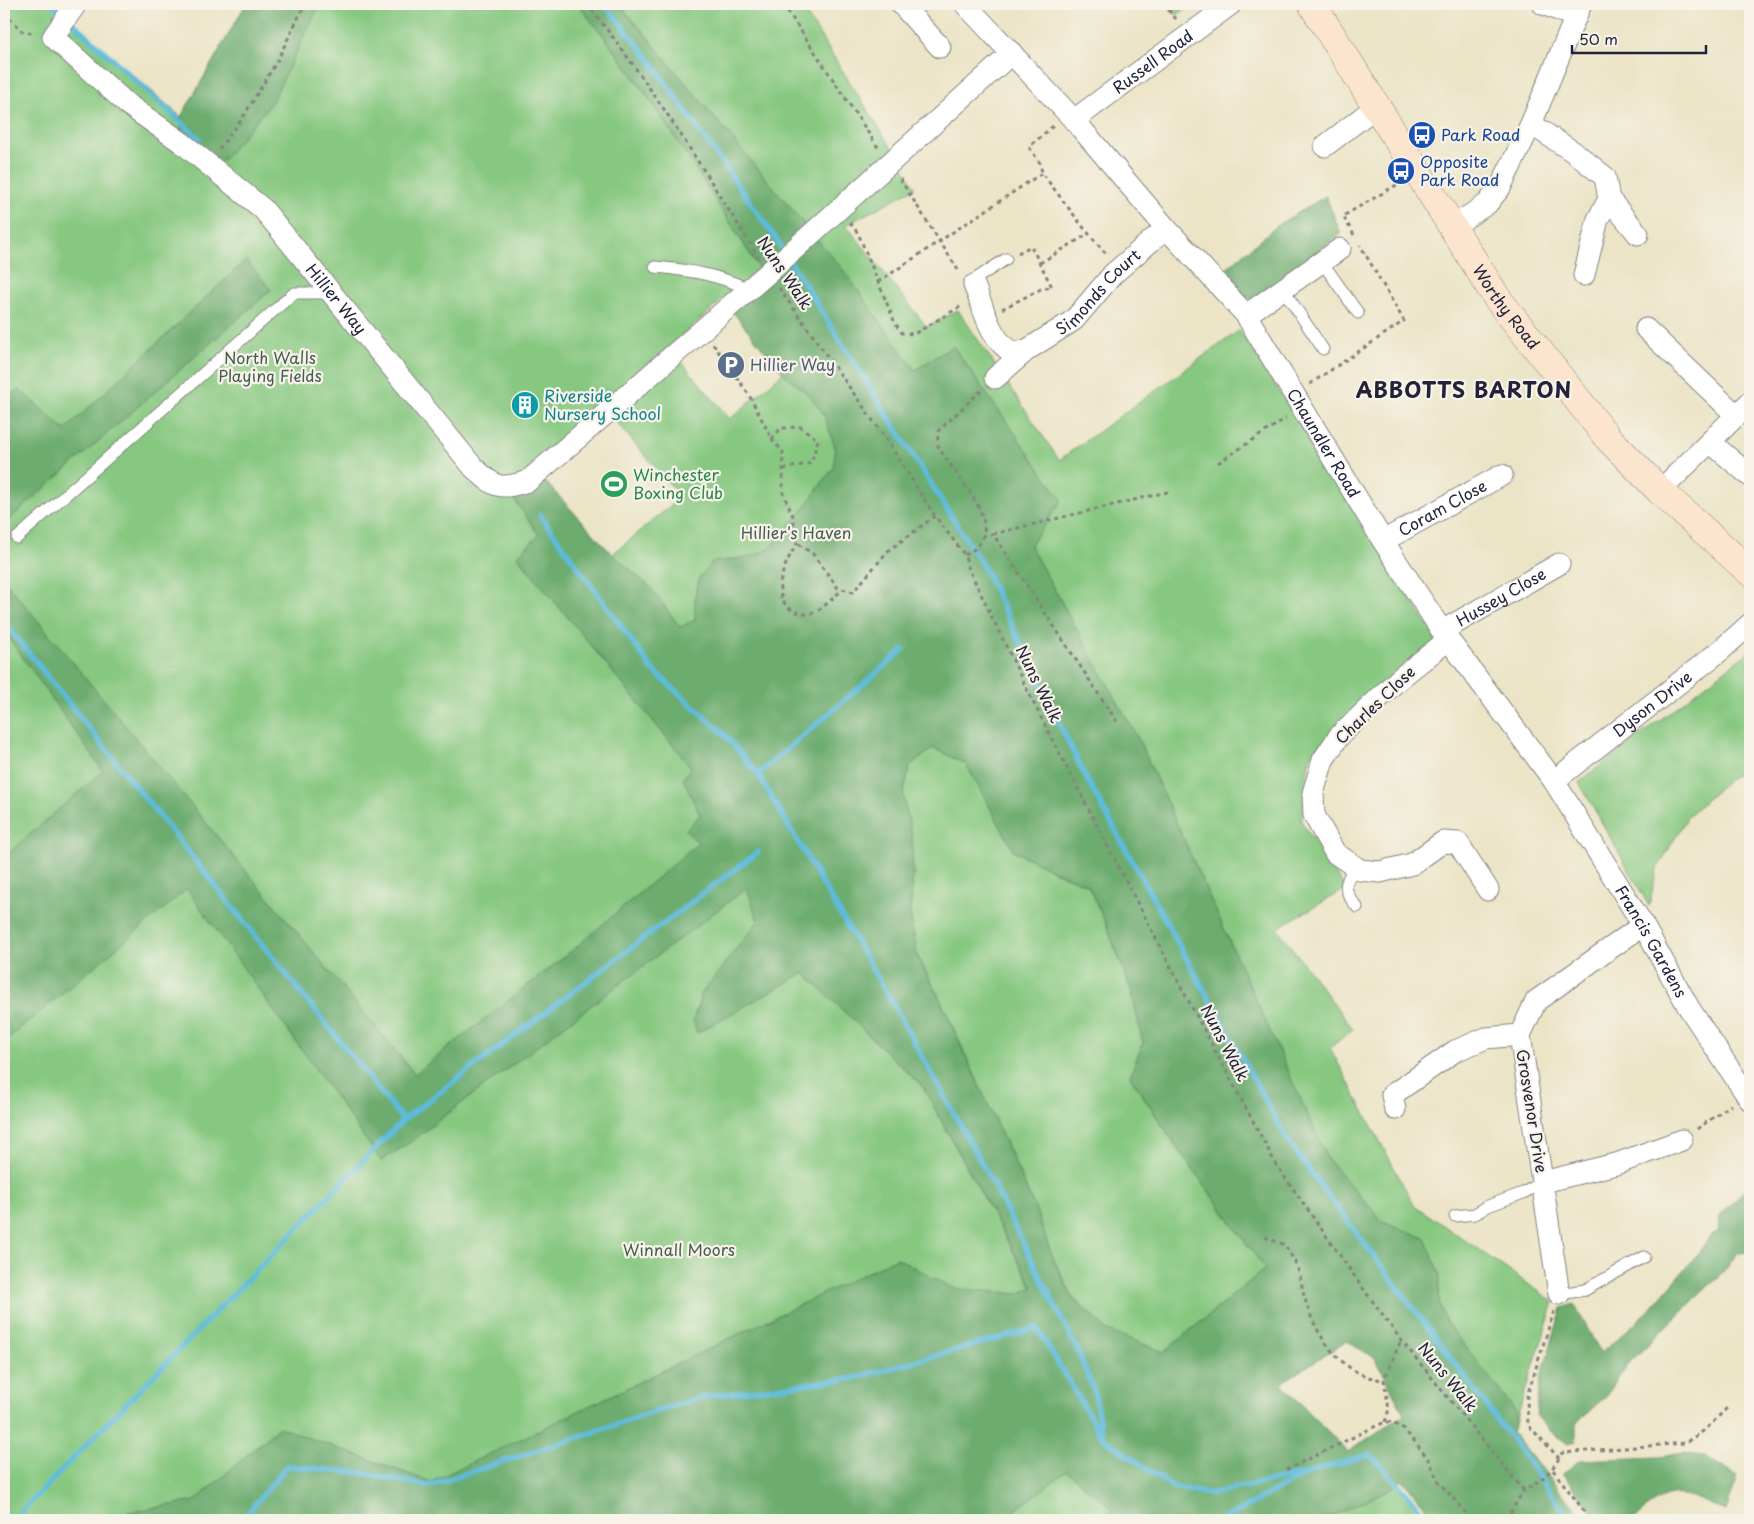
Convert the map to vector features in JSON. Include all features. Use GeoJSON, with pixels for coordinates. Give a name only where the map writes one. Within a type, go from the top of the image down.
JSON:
{"type":"FeatureCollection","features":[{"type":"Feature","properties":{"kind":"main road","name":"Worthy Road"},"geometry":{"type":"LineString","coordinates":[[1312,4],[1378,106],[1497,298],[1608,438],[1660,491],[1750,572]]}},
{"type":"Feature","properties":{"kind":"street"},"geometry":{"type":"LineString","coordinates":[[901,4],[940,47]]}},
{"type":"Feature","properties":{"kind":"street","name":"Chaundler Road"},"geometry":{"type":"LineString","coordinates":[[965,4],[1071,117],[1166,228],[1246,315],[1383,541],[1445,635],[1554,781]]}},
{"type":"Feature","properties":{"kind":"street","name":"Russell Road"},"geometry":{"type":"LineString","coordinates":[[1071,117],[1231,4]]}},
{"type":"Feature","properties":{"kind":"street"},"geometry":{"type":"LineString","coordinates":[[1452,227],[1487,204],[1500,188],[1531,124],[1579,10],[1543,4]]}},
{"type":"Feature","properties":{"kind":"street"},"geometry":{"type":"LineString","coordinates":[[52,37],[74,7]]}},
{"type":"Feature","properties":{"kind":"street","name":"Hillier Way"},"geometry":{"type":"LineString","coordinates":[[52,37],[127,104],[182,142],[262,209],[474,468],[490,483],[506,488],[528,481],[768,273],[1012,53]]}},
{"type":"Feature","properties":{"kind":"street"},"geometry":{"type":"LineString","coordinates":[[1325,146],[1378,106]]}},
{"type":"Feature","properties":{"kind":"street"},"geometry":{"type":"LineString","coordinates":[[1531,124],[1575,153],[1605,177],[1609,199],[1638,234]]}},
{"type":"Feature","properties":{"kind":"street"},"geometry":{"type":"LineString","coordinates":[[1584,275],[1598,219],[1609,199]]}},
{"type":"Feature","properties":{"kind":"street","name":"Simonds Court"},"geometry":{"type":"LineString","coordinates":[[995,378],[1027,350],[1074,320],[1120,269],[1166,228]]}},
{"type":"Feature","properties":{"kind":"street"},"geometry":{"type":"LineString","coordinates":[[1246,315],[1340,249]]}},
{"type":"Feature","properties":{"kind":"street"},"geometry":{"type":"LineString","coordinates":[[976,291],[994,336],[1004,348],[1013,353],[1027,350]]}},
{"type":"Feature","properties":{"kind":"street"},"geometry":{"type":"LineString","coordinates":[[1647,328],[1744,409],[1660,491]]}},
{"type":"Feature","properties":{"kind":"street"},"geometry":{"type":"LineString","coordinates":[[1710,442],[1750,476]]}},
{"type":"Feature","properties":{"kind":"street","name":"Coram Close"},"geometry":{"type":"LineString","coordinates":[[1383,541],[1502,475]]}},
{"type":"Feature","properties":{"kind":"street","name":"Hussey Close"},"geometry":{"type":"LineString","coordinates":[[1445,635],[1559,564]]}},
{"type":"Feature","properties":{"kind":"street","name":"Dyson Drive"},"geometry":{"type":"LineString","coordinates":[[1554,781],[1721,650],[1750,624]]}},
{"type":"Feature","properties":{"kind":"street","name":"Charles Close"},"geometry":{"type":"LineString","coordinates":[[1445,635],[1339,736],[1323,760],[1314,793],[1314,815],[1335,853],[1360,870],[1380,872],[1412,864],[1443,842],[1458,843],[1488,890]]}},
{"type":"Feature","properties":{"kind":"street","name":"Francis Gardens"},"geometry":{"type":"LineString","coordinates":[[1554,781],[1643,925],[1689,1008],[1748,1098]]}},
{"type":"Feature","properties":{"kind":"street","name":"Grosvenor Drive"},"geometry":{"type":"LineString","coordinates":[[1559,1294],[1520,1034],[1536,1001],[1643,925]]}},
{"type":"Feature","properties":{"kind":"street"},"geometry":{"type":"LineString","coordinates":[[1395,1109],[1392,1095],[1455,1051],[1486,1038],[1520,1034]]}},
{"type":"Feature","properties":{"kind":"street"},"geometry":{"type":"LineString","coordinates":[[1543,1182],[1616,1164],[1682,1140]]}},
{"type":"Feature","properties":{"kind":"lane"},"geometry":{"type":"LineString","coordinates":[[976,291],[977,278],[1006,259]]}},
{"type":"Feature","properties":{"kind":"lane"},"geometry":{"type":"LineString","coordinates":[[1322,262],[1358,313]]}},
{"type":"Feature","properties":{"kind":"lane"},"geometry":{"type":"LineString","coordinates":[[656,267],[689,270],[733,281],[749,289]]}},
{"type":"Feature","properties":{"kind":"lane"},"geometry":{"type":"LineString","coordinates":[[1283,290],[1323,349]]}},
{"type":"Feature","properties":{"kind":"lane"},"geometry":{"type":"LineString","coordinates":[[17,538],[294,293],[331,293]]}},
{"type":"Feature","properties":{"kind":"lane"},"geometry":{"type":"LineString","coordinates":[[1355,866],[1346,882],[1346,892],[1357,907]]}},
{"type":"Feature","properties":{"kind":"lane"},"geometry":{"type":"LineString","coordinates":[[1455,1216],[1475,1214],[1488,1206],[1522,1193],[1543,1182]]}},
{"type":"Feature","properties":{"kind":"lane"},"geometry":{"type":"LineString","coordinates":[[1559,1294],[1585,1290],[1644,1257]]}},
{"type":"Feature","properties":{"kind":"path"},"geometry":{"type":"LineString","coordinates":[[207,163],[242,119],[277,62],[305,4]]}},
{"type":"Feature","properties":{"kind":"path","name":"Nuns Walk"},"geometry":{"type":"LineString","coordinates":[[587,4],[613,37],[676,127],[768,273],[886,438],[935,516],[965,555],[967,565],[1035,706],[1180,985],[1277,1166],[1401,1340],[1524,1490]]}},
{"type":"Feature","properties":{"kind":"path"},"geometry":{"type":"LineString","coordinates":[[783,4],[881,152]]}},
{"type":"Feature","properties":{"kind":"path"},"geometry":{"type":"LineString","coordinates":[[1163,4],[1176,20],[1183,16]]}},
{"type":"Feature","properties":{"kind":"path"},"geometry":{"type":"LineString","coordinates":[[4,12],[22,31],[52,37]]}},
{"type":"Feature","properties":{"kind":"path"},"geometry":{"type":"LineString","coordinates":[[1071,117],[1029,148],[1040,163],[1042,173],[1088,234],[1120,269]]}},
{"type":"Feature","properties":{"kind":"path"},"geometry":{"type":"LineString","coordinates":[[878,282],[1042,173]]}},
{"type":"Feature","properties":{"kind":"path"},"geometry":{"type":"LineString","coordinates":[[839,208],[858,233],[895,323],[902,333],[914,334],[976,291],[963,278],[898,177]]}},
{"type":"Feature","properties":{"kind":"path"},"geometry":{"type":"LineString","coordinates":[[1308,385],[1404,322],[1343,216],[1405,180]]}},
{"type":"Feature","properties":{"kind":"path"},"geometry":{"type":"LineString","coordinates":[[1040,263],[1088,234]]}},
{"type":"Feature","properties":{"kind":"path"},"geometry":{"type":"LineString","coordinates":[[987,316],[1041,289],[1052,287],[1031,246],[1006,259]]}},
{"type":"Feature","properties":{"kind":"path"},"geometry":{"type":"LineString","coordinates":[[703,329],[749,395],[772,439],[783,452],[783,493],[792,516],[798,542],[812,554],[838,588],[852,592],[888,551],[935,516]]}},
{"type":"Feature","properties":{"kind":"path"},"geometry":{"type":"LineString","coordinates":[[965,555],[981,541],[986,526],[982,512],[938,444],[939,430],[995,378]]}},
{"type":"Feature","properties":{"kind":"path"},"geometry":{"type":"LineString","coordinates":[[1218,463],[1289,416]]}},
{"type":"Feature","properties":{"kind":"path"},"geometry":{"type":"LineString","coordinates":[[772,439],[781,428],[801,427],[818,440],[811,463],[784,469]]}},
{"type":"Feature","properties":{"kind":"path"},"geometry":{"type":"LineString","coordinates":[[982,536],[1171,491]]}},
{"type":"Feature","properties":{"kind":"path"},"geometry":{"type":"LineString","coordinates":[[993,534],[1119,725]]}},
{"type":"Feature","properties":{"kind":"path"},"geometry":{"type":"LineString","coordinates":[[798,542],[787,559],[780,580],[783,600],[792,610],[808,615],[822,608],[842,590]]}},
{"type":"Feature","properties":{"kind":"path"},"geometry":{"type":"LineString","coordinates":[[1682,1140],[1748,1098]]}},
{"type":"Feature","properties":{"kind":"path"},"geometry":{"type":"LineString","coordinates":[[1265,1237],[1285,1245],[1299,1271],[1304,1299],[1315,1327],[1334,1354],[1357,1374],[1371,1379],[1384,1380]]}},
{"type":"Feature","properties":{"kind":"path"},"geometry":{"type":"LineString","coordinates":[[1559,1294],[1527,1396],[1528,1425],[1559,1458]]}},
{"type":"Feature","properties":{"kind":"path"},"geometry":{"type":"LineString","coordinates":[[1385,1422],[1389,1409],[1384,1380],[1401,1340]]}},
{"type":"Feature","properties":{"kind":"path"},"geometry":{"type":"LineString","coordinates":[[1506,1520],[1524,1490],[1537,1484],[1553,1470],[1562,1453],[1578,1451],[1598,1452],[1685,1443],[1705,1430],[1727,1408]]}},
{"type":"Feature","properties":{"kind":"path"},"geometry":{"type":"LineString","coordinates":[[1286,1470],[1385,1422],[1392,1422],[1412,1438],[1428,1458],[1439,1482],[1472,1520]]}},
{"type":"Feature","properties":{"kind":"path"},"geometry":{"type":"LineString","coordinates":[[1553,1470],[1591,1520]]}},
{"type":"Feature","properties":{"kind":"green space"},"geometry":{"type":"Polygon","coordinates":[[[4,4],[52,4],[181,117],[246,4],[578,4],[603,35],[650,100],[759,268],[507,488],[705,773],[861,1028],[923,1087],[1033,1288],[1018,1294],[1151,1520],[4,1520],[4,4]]]}},
{"type":"Feature","properties":{"kind":"green space"},"geometry":{"type":"Polygon","coordinates":[[[246,4],[320,4],[272,102],[221,162],[181,134],[181,117],[246,4]]]}},
{"type":"Feature","properties":{"kind":"green space"},"geometry":{"type":"Polygon","coordinates":[[[578,4],[619,4],[844,271],[915,370],[953,346],[1062,500],[1030,546],[1139,740],[1328,1160],[1383,1222],[1425,1238],[1440,1275],[1439,1303],[1447,1323],[1518,1414],[1512,1433],[1585,1520],[1436,1520],[1403,1480],[1386,1491],[1324,1520],[1098,1520],[1114,1510],[1067,1471],[1006,1517],[1008,1520],[114,1520],[129,1512],[195,1501],[279,1427],[431,1482],[897,1258],[952,1288],[1018,1294],[1033,1287],[923,1087],[804,973],[697,1033],[693,1020],[702,993],[758,921],[747,888],[409,1143],[381,1161],[187,889],[4,1042],[4,857],[103,771],[4,631],[4,580],[415,1074],[574,949],[698,843],[686,830],[700,815],[683,779],[691,767],[517,556],[539,535],[513,498],[531,492],[544,480],[612,554],[649,586],[680,627],[695,620],[695,596],[699,578],[712,562],[750,557],[769,549],[807,505],[834,467],[835,447],[824,415],[810,396],[783,373],[732,311],[759,268],[650,100],[578,4]],[[933,748],[910,766],[903,794],[912,835],[913,875],[910,913],[917,956],[940,999],[1035,1208],[1052,1256],[1072,1298],[1108,1331],[1164,1352],[1265,1269],[1176,1146],[1130,1076],[1143,1043],[1132,992],[1106,924],[1088,885],[1058,873],[1014,851],[966,764],[933,748]],[[1347,1341],[1281,1383],[1348,1452],[1404,1414],[1376,1359],[1347,1341]]]}},
{"type":"Feature","properties":{"kind":"green space"},"geometry":{"type":"Polygon","coordinates":[[[619,4],[800,4],[902,164],[915,188],[846,225],[927,327],[958,310],[1059,460],[1240,330],[1437,640],[1310,756],[1301,821],[1346,889],[1277,928],[1353,1029],[1330,1048],[1414,1205],[1554,1302],[1512,1433],[1290,1145],[650,39],[619,4]]]}},
{"type":"Feature","properties":{"kind":"green space"},"geometry":{"type":"Polygon","coordinates":[[[1167,4],[1196,4],[1176,15],[1167,4]]]}},
{"type":"Feature","properties":{"kind":"green space"},"geometry":{"type":"Polygon","coordinates":[[[1326,196],[1341,234],[1254,299],[1239,296],[1221,273],[1279,224],[1326,196]]]}},
{"type":"Feature","properties":{"kind":"green space"},"geometry":{"type":"Polygon","coordinates":[[[246,260],[271,290],[4,524],[4,402],[19,389],[65,430],[246,260]]]}},
{"type":"Feature","properties":{"kind":"green space","name":"Hillier's Haven"},"geometry":{"type":"Polygon","coordinates":[[[815,347],[959,554],[705,768],[577,584],[681,497],[611,416],[679,359],[730,419],[815,347]]]}},
{"type":"Feature","properties":{"kind":"green space"},"geometry":{"type":"Polygon","coordinates":[[[1750,651],[1750,763],[1688,816],[1657,869],[1649,906],[1579,782],[1750,651]]]}},
{"type":"Feature","properties":{"kind":"green space"},"geometry":{"type":"Polygon","coordinates":[[[933,748],[967,764],[1014,851],[1058,873],[1088,885],[1106,924],[1132,992],[1143,1044],[1130,1076],[1176,1146],[1265,1269],[1164,1352],[1108,1331],[1073,1298],[1052,1256],[1035,1208],[940,999],[917,955],[910,913],[913,875],[903,794],[910,766],[933,748]]]}},
{"type":"Feature","properties":{"kind":"green space"},"geometry":{"type":"Polygon","coordinates":[[[1750,1184],[1750,1252],[1737,1253],[1726,1269],[1630,1362],[1606,1396],[1576,1423],[1576,1442],[1568,1444],[1549,1430],[1536,1415],[1541,1377],[1562,1308],[1574,1304],[1601,1353],[1652,1308],[1697,1255],[1710,1236],[1719,1231],[1718,1218],[1750,1184]]]}},
{"type":"Feature","properties":{"kind":"green space"},"geometry":{"type":"Polygon","coordinates":[[[1682,1453],[1702,1456],[1738,1476],[1726,1511],[1698,1499],[1677,1494],[1658,1500],[1634,1520],[1599,1520],[1562,1474],[1580,1460],[1660,1457],[1682,1453]]]}},
{"type":"Feature","properties":{"kind":"green space"},"geometry":{"type":"Polygon","coordinates":[[[1374,1458],[1418,1507],[1427,1520],[1222,1520],[1374,1458]]]}},
{"type":"Feature","properties":{"kind":"waterway"},"geometry":{"type":"LineString","coordinates":[[52,4],[63,14]]}},
{"type":"Feature","properties":{"kind":"waterway"},"geometry":{"type":"LineString","coordinates":[[604,4],[641,48],[774,236],[983,566],[1083,772],[1289,1143],[1523,1454],[1570,1520]]}},
{"type":"Feature","properties":{"kind":"waterway"},"geometry":{"type":"LineString","coordinates":[[70,20],[199,139]]}},
{"type":"Feature","properties":{"kind":"waterway"},"geometry":{"type":"LineString","coordinates":[[540,515],[653,670],[723,733],[758,774],[893,1004],[992,1182],[1076,1347],[1095,1394],[1101,1433]]}},
{"type":"Feature","properties":{"kind":"waterway"},"geometry":{"type":"LineString","coordinates":[[4,622],[403,1120],[758,852]]}},
{"type":"Feature","properties":{"kind":"waterway"},"geometry":{"type":"LineString","coordinates":[[758,774],[903,650]]}},
{"type":"Feature","properties":{"kind":"waterway"},"geometry":{"type":"LineString","coordinates":[[13,1520],[403,1120]]}},
{"type":"Feature","properties":{"kind":"waterway"},"geometry":{"type":"LineString","coordinates":[[242,1520],[287,1466],[361,1473],[428,1486],[701,1397],[854,1378],[1037,1328],[1102,1437],[1173,1487],[1210,1494],[1307,1473]]}},
{"type":"Feature","properties":{"kind":"waterway"},"geometry":{"type":"LineString","coordinates":[[1222,1520],[1307,1473],[1368,1455],[1374,1458],[1418,1507],[1427,1520]]}},
{"type":"Feature","properties":{"kind":"place","name":"Park Road"},"geometry":{"type":"Point","coordinates":[1422,135]}},
{"type":"Feature","properties":{"kind":"place","name":"Opposite Park Road"},"geometry":{"type":"Point","coordinates":[1401,171]}},
{"type":"Feature","properties":{"kind":"place","name":"Hillier Way"},"geometry":{"type":"Point","coordinates":[731,365]}},
{"type":"Feature","properties":{"kind":"place","name":"Riverside Nursery School"},"geometry":{"type":"Point","coordinates":[525,405]}},
{"type":"Feature","properties":{"kind":"place","name":"Winchester Boxing Club"},"geometry":{"type":"Point","coordinates":[614,484]}},
{"type":"Feature","properties":{"kind":"district","name":"ABBOTTS BARTON"},"geometry":{"type":"Point","coordinates":[1464,391]}},
{"type":"Feature","properties":{"kind":"park label","name":"North Walls Playing Fields"},"geometry":{"type":"Point","coordinates":[270,367]}},
{"type":"Feature","properties":{"kind":"park label","name":"Winnall Moors"},"geometry":{"type":"Point","coordinates":[679,1250]}}]}
